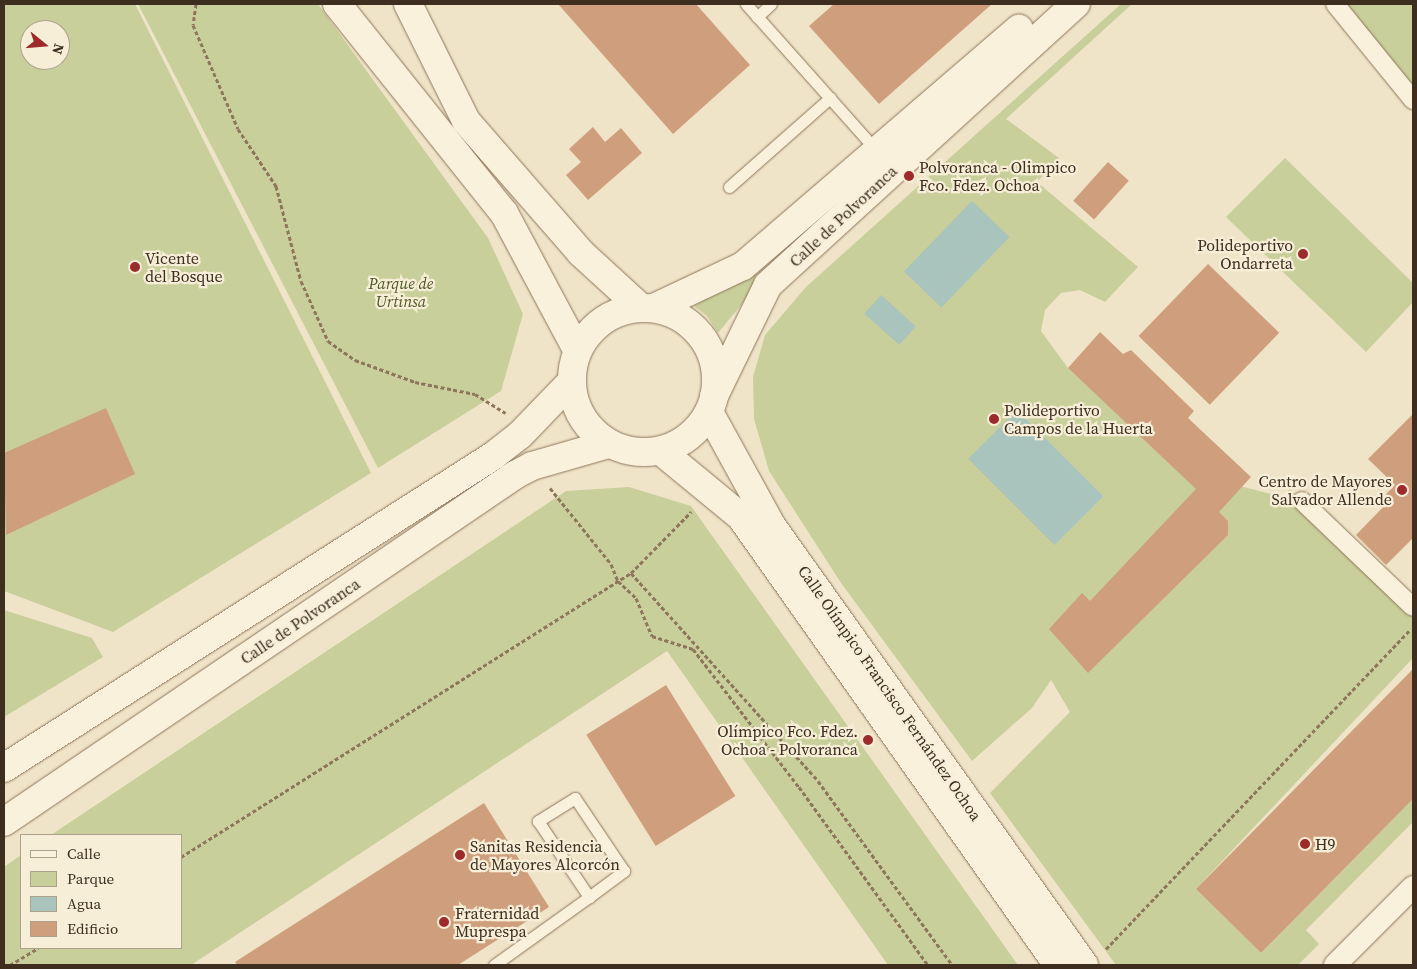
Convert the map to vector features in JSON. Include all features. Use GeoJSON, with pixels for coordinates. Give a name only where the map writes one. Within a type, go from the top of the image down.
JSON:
{"type":"FeatureCollection","features":[{"type":"Feature","properties":{"kind":"street"},"geometry":{"type":"LineString","coordinates":[[337,4],[504,213],[577,350]]}},
{"type":"Feature","properties":{"kind":"street"},"geometry":{"type":"LineString","coordinates":[[408,4],[466,121],[581,253],[647,308],[676,315],[694,328],[709,349],[716,371],[712,404],[694,432],[661,451],[632,452],[608,444],[582,420],[570,384],[577,350],[606,318],[647,308]]}},
{"type":"Feature","properties":{"kind":"street","name":"Calle de Polvoranca"},"geometry":{"type":"LineString","coordinates":[[647,308],[743,266],[879,153],[1049,4]]}},
{"type":"Feature","properties":{"kind":"street","name":"Calle de Polvoranca"},"geometry":{"type":"LineString","coordinates":[[712,404],[768,285],[1076,4]]}},
{"type":"Feature","properties":{"kind":"street"},"geometry":{"type":"LineString","coordinates":[[1335,4],[1413,100]]}},
{"type":"Feature","properties":{"kind":"street","name":"Calle de Polvoranca"},"geometry":{"type":"LineString","coordinates":[[4,768],[493,456],[520,435],[570,384]]}},
{"type":"Feature","properties":{"kind":"street","name":"Calle Olímpico Francisco Fernández Ochoa"},"geometry":{"type":"LineString","coordinates":[[712,404],[771,524],[1094,958]]}},
{"type":"Feature","properties":{"kind":"street","name":"Calle de Polvoranca"},"geometry":{"type":"LineString","coordinates":[[4,822],[532,466],[608,444]]}},
{"type":"Feature","properties":{"kind":"street","name":"Calle Olímpico Francisco Fernández Ochoa"},"geometry":{"type":"LineString","coordinates":[[661,451],[741,517],[1058,965]]}},
{"type":"Feature","properties":{"kind":"street"},"geometry":{"type":"LineString","coordinates":[[1302,502],[1413,607]]}},
{"type":"Feature","properties":{"kind":"street"},"geometry":{"type":"LineString","coordinates":[[1335,965],[1413,887]]}},
{"type":"Feature","properties":{"kind":"lane"},"geometry":{"type":"LineString","coordinates":[[746,4],[879,153]]}},
{"type":"Feature","properties":{"kind":"lane"},"geometry":{"type":"LineString","coordinates":[[758,17],[771,4]]}},
{"type":"Feature","properties":{"kind":"lane"},"geometry":{"type":"LineString","coordinates":[[729,187],[830,98]]}},
{"type":"Feature","properties":{"kind":"lane"},"geometry":{"type":"LineString","coordinates":[[494,965],[589,897],[624,871],[575,798],[538,821],[589,897]]}},
{"type":"Feature","properties":{"kind":"path"},"geometry":{"type":"LineString","coordinates":[[196,4],[193,26],[238,130],[276,186],[301,281],[328,341],[354,360],[415,382],[475,394],[499,406],[520,435]]}},
{"type":"Feature","properties":{"kind":"path"},"geometry":{"type":"LineString","coordinates":[[532,466],[611,564],[618,581],[636,598],[652,636],[693,649],[799,787],[928,965]]}},
{"type":"Feature","properties":{"kind":"path"},"geometry":{"type":"LineString","coordinates":[[182,856],[631,573],[710,492]]}},
{"type":"Feature","properties":{"kind":"path"},"geometry":{"type":"LineString","coordinates":[[631,573],[818,781],[952,965]]}},
{"type":"Feature","properties":{"kind":"path"},"geometry":{"type":"LineString","coordinates":[[1094,958],[1413,627]]}},
{"type":"Feature","properties":{"kind":"path"},"geometry":{"type":"LineString","coordinates":[[10,965],[36,949]]}},
{"type":"Feature","properties":{"kind":"green space","name":"Vicente del Bosque"},"geometry":{"type":"Polygon","coordinates":[[[4,4],[135,4],[371,473],[113,632],[4,591],[4,4]]]}},
{"type":"Feature","properties":{"kind":"green space","name":"Parque de Urtinsa"},"geometry":{"type":"Polygon","coordinates":[[[138,4],[318,4],[488,238],[523,314],[501,391],[378,468],[138,4]]]}},
{"type":"Feature","properties":{"kind":"green space","name":"Polideportivo Campos de la Huerta"},"geometry":{"type":"Polygon","coordinates":[[[1121,4],[1132,4],[1006,119],[1059,158],[1037,182],[1138,267],[1105,302],[1080,290],[1061,293],[1045,310],[1041,331],[1068,368],[1178,470],[1283,497],[1290,489],[1404,603],[1413,594],[1413,658],[1196,889],[1261,953],[1413,799],[1413,822],[1306,930],[1319,944],[1298,965],[1116,965],[990,793],[1070,712],[1051,680],[1032,708],[972,761],[841,583],[769,471],[754,419],[753,377],[765,335],[806,287],[1121,4]]]}},
{"type":"Feature","properties":{"kind":"green space"},"geometry":{"type":"Polygon","coordinates":[[[1342,4],[1413,4],[1413,85],[1342,4]]]}},
{"type":"Feature","properties":{"kind":"green space"},"geometry":{"type":"Polygon","coordinates":[[[1285,158],[1413,283],[1413,302],[1366,352],[1226,217],[1285,158]]]}},
{"type":"Feature","properties":{"kind":"green space"},"geometry":{"type":"Polygon","coordinates":[[[751,270],[760,282],[718,333],[707,316],[694,306],[751,270]]]}},
{"type":"Feature","properties":{"kind":"green space"},"geometry":{"type":"Polygon","coordinates":[[[629,487],[691,506],[1018,965],[888,965],[667,651],[191,965],[4,965],[4,867],[20,856],[20,949],[182,949],[182,834],[52,834],[566,491],[629,487]]]}},
{"type":"Feature","properties":{"kind":"green space"},"geometry":{"type":"Polygon","coordinates":[[[4,610],[92,638],[103,657],[4,717],[4,610]]]}},
{"type":"Feature","properties":{"kind":"water"},"geometry":{"type":"Polygon","coordinates":[[[972,201],[1009,237],[941,308],[904,271],[972,201]]]}},
{"type":"Feature","properties":{"kind":"water"},"geometry":{"type":"Polygon","coordinates":[[[881,295],[916,326],[899,345],[864,314],[881,295]]]}},
{"type":"Feature","properties":{"kind":"water"},"geometry":{"type":"Polygon","coordinates":[[[1017,410],[1103,496],[1054,545],[968,459],[1017,410]]]}},
{"type":"Feature","properties":{"kind":"building"},"geometry":{"type":"Polygon","coordinates":[[[558,4],[696,4],[750,65],[673,134],[558,4]]]}},
{"type":"Feature","properties":{"kind":"building"},"geometry":{"type":"Polygon","coordinates":[[[834,4],[992,4],[879,104],[809,26],[834,4]]]}},
{"type":"Feature","properties":{"kind":"building"},"geometry":{"type":"Polygon","coordinates":[[[593,127],[605,142],[621,128],[642,153],[588,200],[566,175],[581,162],[569,149],[593,127]]]}},
{"type":"Feature","properties":{"kind":"building"},"geometry":{"type":"Polygon","coordinates":[[[1108,162],[1129,181],[1094,219],[1073,201],[1108,162]]]}},
{"type":"Feature","properties":{"kind":"building"},"geometry":{"type":"Polygon","coordinates":[[[1208,264],[1279,333],[1210,405],[1139,336],[1208,264]]]}},
{"type":"Feature","properties":{"kind":"building"},"geometry":{"type":"Polygon","coordinates":[[[1100,332],[1123,354],[1131,350],[1194,411],[1188,418],[1251,477],[1219,512],[1228,521],[1228,535],[1088,673],[1049,629],[1082,593],[1090,601],[1196,489],[1068,368],[1100,332]]]}},
{"type":"Feature","properties":{"kind":"building"},"geometry":{"type":"Polygon","coordinates":[[[106,408],[135,474],[6,535],[4,453],[106,408]]]}},
{"type":"Feature","properties":{"kind":"building","name":"Centro de Mayores Salvador Allende"},"geometry":{"type":"Polygon","coordinates":[[[1413,414],[1413,538],[1386,565],[1356,535],[1391,499],[1386,494],[1395,485],[1368,459],[1413,414]]]}},
{"type":"Feature","properties":{"kind":"building","name":"H9"},"geometry":{"type":"Polygon","coordinates":[[[1413,669],[1413,799],[1261,953],[1196,889],[1413,669]]]}},
{"type":"Feature","properties":{"kind":"building"},"geometry":{"type":"Polygon","coordinates":[[[666,685],[735,796],[656,846],[586,735],[666,685]]]}},
{"type":"Feature","properties":{"kind":"building","name":"Sanitas Residencia de Mayores Alcorcón"},"geometry":{"type":"Polygon","coordinates":[[[484,803],[549,907],[458,965],[237,965],[235,962],[484,803]]]}},
{"type":"Feature","properties":{"kind":"place","name":"Polvoranca - Olimpico Fco. Fdez. Ochoa"},"geometry":{"type":"Point","coordinates":[909,176]}},
{"type":"Feature","properties":{"kind":"place","name":"Polideportivo Ondarreta"},"geometry":{"type":"Point","coordinates":[1303,254]}},
{"type":"Feature","properties":{"kind":"place","name":"Vicente del Bosque"},"geometry":{"type":"Point","coordinates":[135,267]}},
{"type":"Feature","properties":{"kind":"place","name":"Polideportivo Campos de la Huerta"},"geometry":{"type":"Point","coordinates":[994,419]}},
{"type":"Feature","properties":{"kind":"place","name":"Centro de Mayores Salvador Allende"},"geometry":{"type":"Point","coordinates":[1402,490]}},
{"type":"Feature","properties":{"kind":"place","name":"Olímpico Fco. Fdez. Ochoa - Polvoranca"},"geometry":{"type":"Point","coordinates":[868,740]}},
{"type":"Feature","properties":{"kind":"place","name":"H9"},"geometry":{"type":"Point","coordinates":[1305,844]}},
{"type":"Feature","properties":{"kind":"place","name":"Sanitas Residencia de Mayores Alcorcón"},"geometry":{"type":"Point","coordinates":[460,855]}},
{"type":"Feature","properties":{"kind":"place","name":"Fraternidad Muprespa"},"geometry":{"type":"Point","coordinates":[444,922]}}]}
